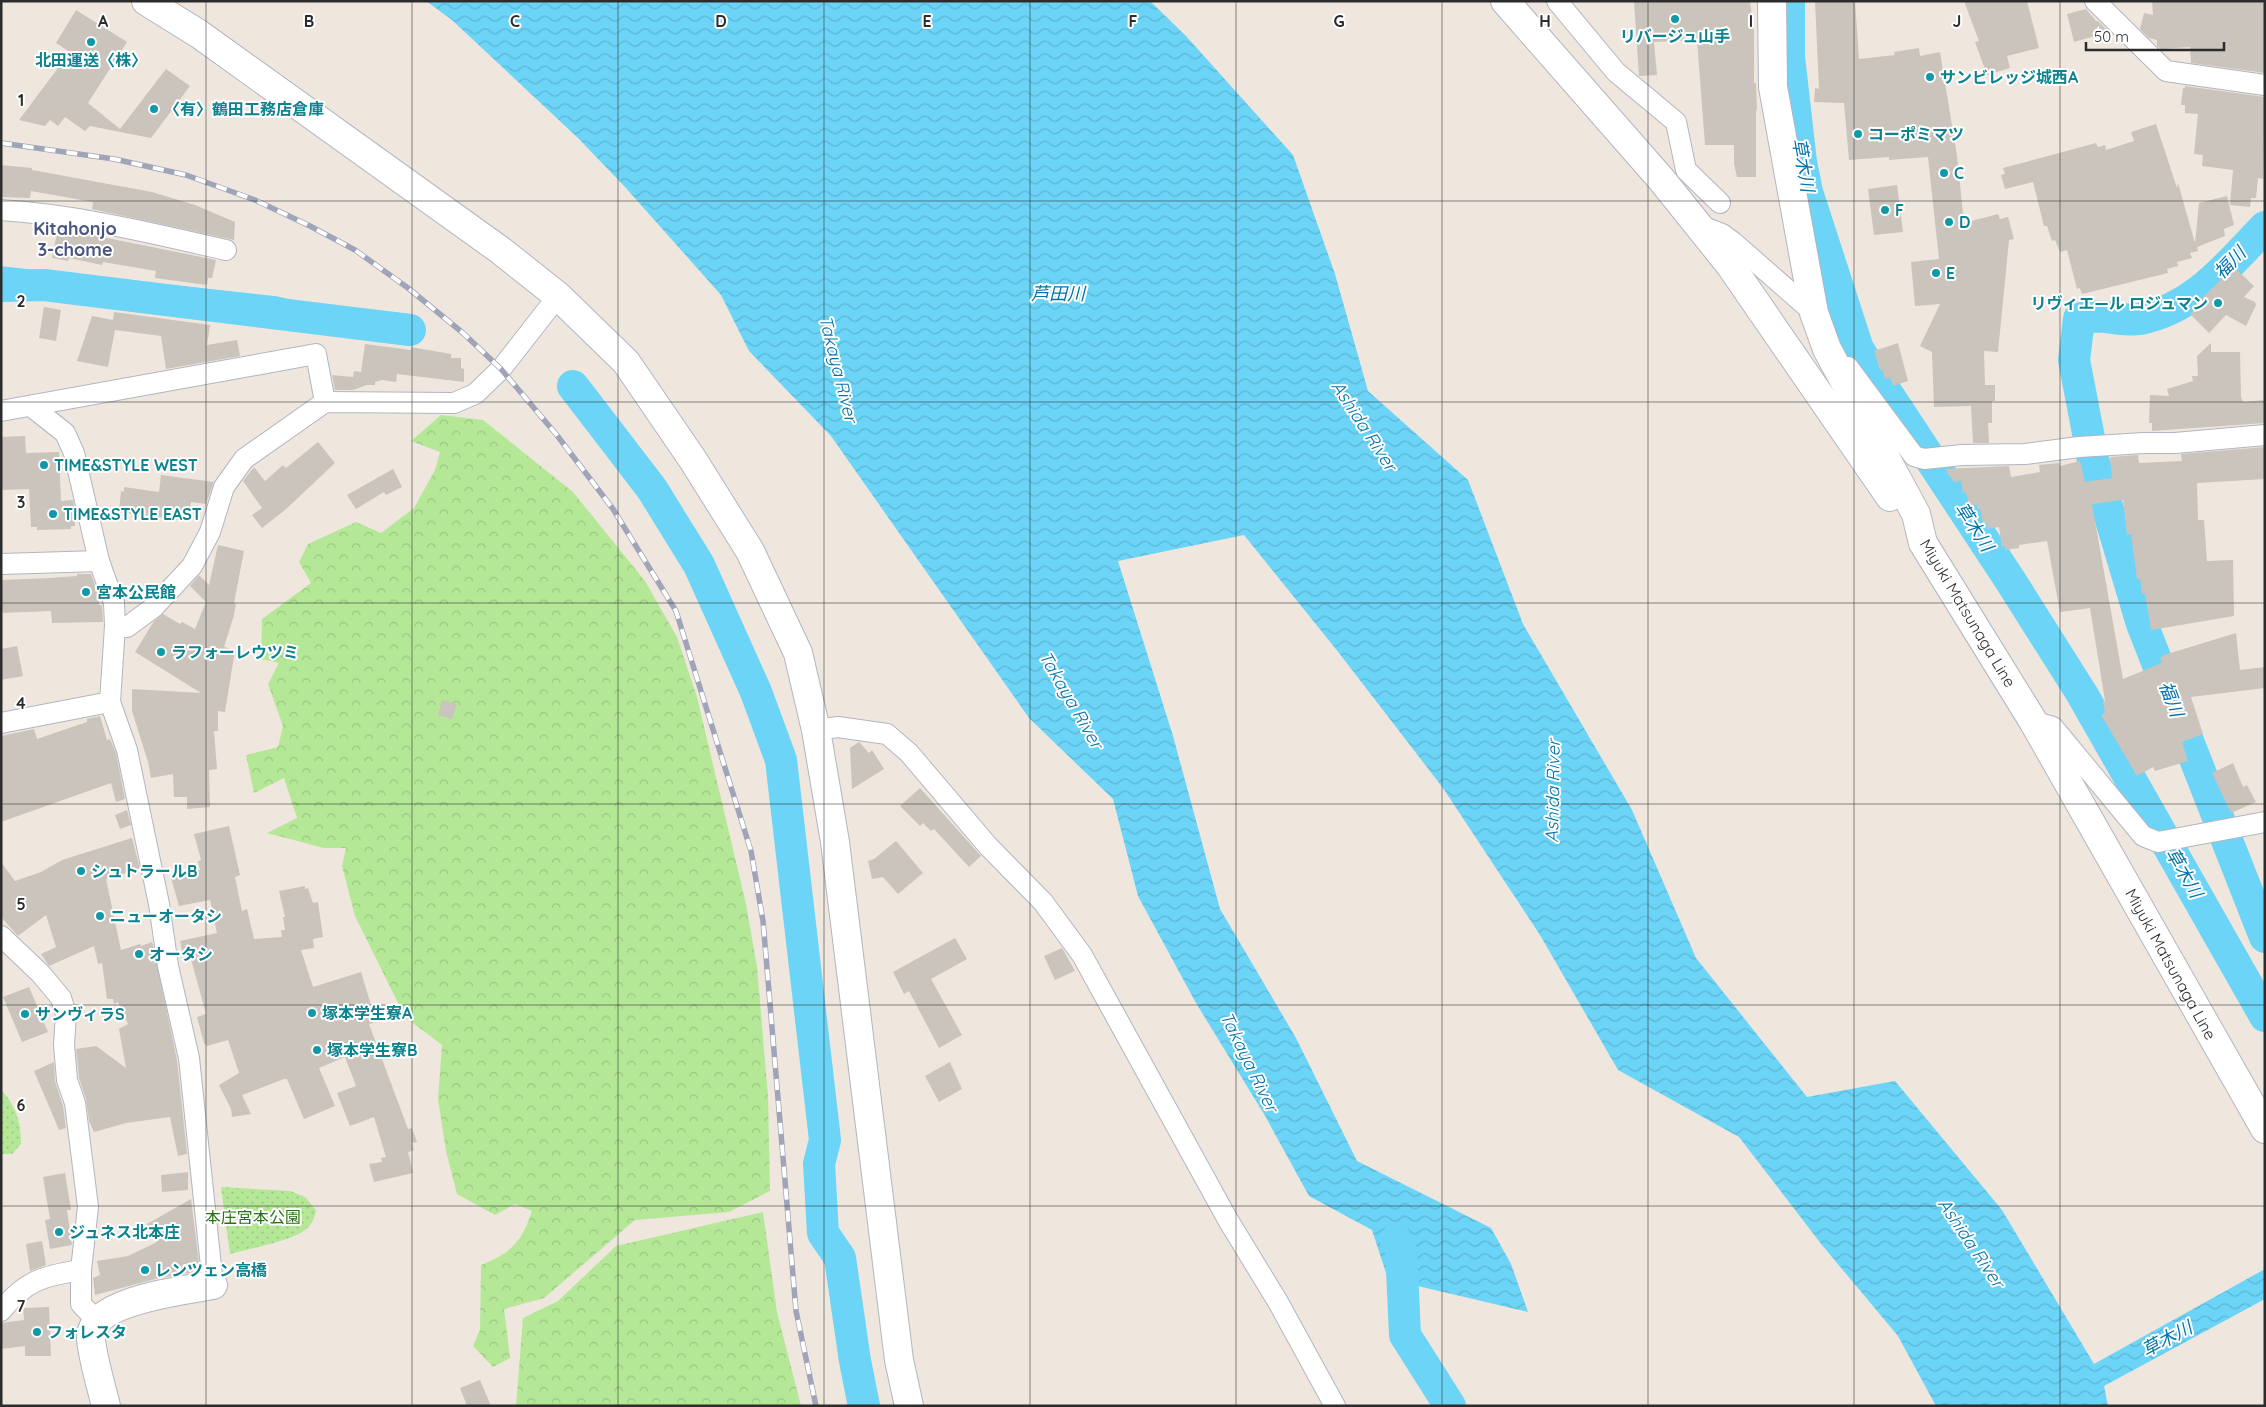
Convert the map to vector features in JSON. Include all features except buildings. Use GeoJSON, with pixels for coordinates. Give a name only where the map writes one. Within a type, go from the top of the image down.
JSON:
{"type":"FeatureCollection","features":[{"type":"Feature","properties":{"kind":"street"},"geometry":{"type":"LineString","coordinates":[[146,1],[199,34],[492,244],[558,296],[626,362],[693,460],[750,551],[798,653],[816,730],[835,842],[899,1360],[909,1406]]}},
{"type":"Feature","properties":{"kind":"street"},"geometry":{"type":"LineString","coordinates":[[1505,1],[1661,179],[1730,265],[1923,543]]}},
{"type":"Feature","properties":{"kind":"street"},"geometry":{"type":"LineString","coordinates":[[1557,1],[1616,72],[1676,122],[1686,170],[1720,203]]}},
{"type":"Feature","properties":{"kind":"street","name":"Miyuki Matsunaga Line"},"geometry":{"type":"LineString","coordinates":[[1772,1],[1773,87],[1814,313],[1827,349],[1916,514],[1923,543],[2033,721],[2265,1129]]}},
{"type":"Feature","properties":{"kind":"street"},"geometry":{"type":"LineString","coordinates":[[2095,1],[2166,71],[2265,85]]}},
{"type":"Feature","properties":{"kind":"street"},"geometry":{"type":"LineString","coordinates":[[1,210],[38,212],[102,222],[226,250]]}},
{"type":"Feature","properties":{"kind":"street"},"geometry":{"type":"LineString","coordinates":[[1697,224],[1722,234],[1733,242],[1814,313]]}},
{"type":"Feature","properties":{"kind":"street"},"geometry":{"type":"LineString","coordinates":[[115,626],[127,627],[154,607],[192,566],[210,532],[224,487],[244,459],[325,402],[454,404],[475,394],[501,369],[558,296]]}},
{"type":"Feature","properties":{"kind":"street"},"geometry":{"type":"LineString","coordinates":[[1827,349],[1841,358],[1914,456],[1930,458],[2025,454],[2079,447],[2176,443],[2265,435]]}},
{"type":"Feature","properties":{"kind":"street"},"geometry":{"type":"LineString","coordinates":[[1,411],[32,407],[316,354],[325,402]]}},
{"type":"Feature","properties":{"kind":"street"},"geometry":{"type":"LineString","coordinates":[[32,407],[65,433],[74,453],[99,562],[114,603],[115,626],[110,702],[127,750],[159,904],[168,966],[189,1058],[213,1285],[149,1297],[118,1308],[98,1322],[91,1336],[106,1406]]}},
{"type":"Feature","properties":{"kind":"street"},"geometry":{"type":"LineString","coordinates":[[1,564],[99,562]]}},
{"type":"Feature","properties":{"kind":"street"},"geometry":{"type":"LineString","coordinates":[[1,723],[110,702]]}},
{"type":"Feature","properties":{"kind":"street"},"geometry":{"type":"LineString","coordinates":[[2033,721],[2053,727],[2143,836],[2164,841],[2265,822]]}},
{"type":"Feature","properties":{"kind":"street"},"geometry":{"type":"LineString","coordinates":[[816,730],[838,728],[887,734],[909,753],[988,846],[1043,902],[1082,955],[1228,1220],[1278,1302],[1335,1406]]}},
{"type":"Feature","properties":{"kind":"street"},"geometry":{"type":"LineString","coordinates":[[1,936],[40,974],[61,998],[66,1014],[64,1045],[66,1071],[76,1112],[88,1207],[81,1270],[81,1304],[98,1322]]}},
{"type":"Feature","properties":{"kind":"street"},"geometry":{"type":"LineString","coordinates":[[1,1311],[16,1293],[46,1275],[81,1270]]}},
{"type":"Feature","properties":{"kind":"green space"},"geometry":{"type":"Polygon","coordinates":[[[441,415],[483,420],[573,492],[645,581],[677,637],[697,697],[746,904],[757,967],[768,1096],[770,1191],[729,1212],[635,1220],[544,1298],[504,1309],[510,1358],[493,1367],[473,1346],[480,1330],[481,1265],[500,1256],[514,1245],[524,1231],[532,1211],[515,1204],[495,1215],[457,1194],[446,1151],[438,1099],[442,1045],[405,1017],[355,916],[342,866],[346,848],[324,848],[267,833],[297,818],[284,778],[254,793],[246,755],[278,747],[283,726],[268,684],[279,663],[261,659],[262,619],[311,583],[299,562],[308,544],[356,522],[381,533],[414,508],[435,470],[440,452],[411,441],[441,415]]]}},
{"type":"Feature","properties":{"kind":"green space"},"geometry":{"type":"Polygon","coordinates":[[[1,1090],[14,1108],[20,1129],[21,1144],[12,1154],[1,1154],[1,1090]]]}},
{"type":"Feature","properties":{"kind":"green space","name":"本庄宮本公園"},"geometry":{"type":"Polygon","coordinates":[[[221,1187],[290,1191],[305,1197],[316,1210],[313,1221],[305,1230],[290,1238],[230,1254],[221,1187]]]}},
{"type":"Feature","properties":{"kind":"green space"},"geometry":{"type":"Polygon","coordinates":[[[763,1212],[777,1312],[801,1406],[516,1406],[523,1318],[558,1301],[616,1246],[763,1212]]]}},
{"type":"Feature","properties":{"kind":"water","name":"芦田川"},"geometry":{"type":"Polygon","coordinates":[[[426,1],[1150,1],[1186,36],[1293,155],[1335,274],[1368,391],[1468,480],[1523,624],[1632,810],[1696,958],[1807,1097],[1895,1081],[2002,1210],[2094,1364],[2265,1269],[2265,1299],[2104,1386],[2108,1406],[1936,1406],[1898,1336],[1822,1245],[1739,1137],[1618,1070],[1540,935],[1443,788],[1339,653],[1244,535],[1118,561],[1173,736],[1220,909],[1296,1038],[1357,1161],[1491,1228],[1511,1264],[1528,1312],[1388,1279],[1372,1230],[1309,1196],[1264,1114],[1196,1003],[1138,896],[1113,799],[1029,718],[831,436],[749,351],[721,295],[625,187],[578,138],[452,20],[426,1]]]}},
{"type":"Feature","properties":{"kind":"waterway","name":"草木川"},"geometry":{"type":"LineString","coordinates":[[1789,1],[1789,57],[1801,162],[1807,192],[1858,349],[2010,580],[2082,694],[2265,1016]]}},
{"type":"Feature","properties":{"kind":"waterway","name":"福川"},"geometry":{"type":"LineString","coordinates":[[2089,438],[2074,360],[2079,319],[2092,316],[2133,320],[2160,313],[2178,305],[2194,295],[2224,270],[2265,227]]}},
{"type":"Feature","properties":{"kind":"waterway"},"geometry":{"type":"LineString","coordinates":[[1,269],[276,299],[410,330]]}},
{"type":"Feature","properties":{"kind":"waterway"},"geometry":{"type":"LineString","coordinates":[[1,286],[44,285],[410,330]]}},
{"type":"Feature","properties":{"kind":"waterway"},"geometry":{"type":"LineString","coordinates":[[573,386],[652,489],[699,565],[756,692],[781,760],[825,1140],[819,1164],[823,1233],[840,1258],[855,1361],[864,1406]]}},
{"type":"Feature","properties":{"kind":"waterway","name":"福川"},"geometry":{"type":"LineString","coordinates":[[2092,456],[2142,624],[2265,937]]}},
{"type":"Feature","properties":{"kind":"waterway","name":"Takaya River"},"geometry":{"type":"LineString","coordinates":[[1396,1240],[1401,1248],[1405,1335],[1450,1406]]}},
{"type":"Feature","properties":{"kind":"railway"},"geometry":{"type":"LineString","coordinates":[[1,143],[114,159],[186,175],[255,200],[355,250],[408,288],[463,333],[501,369],[556,434],[613,509],[676,611],[751,851],[763,921],[796,1311],[816,1406]]}},
{"type":"Feature","properties":{"kind":"place","name":"リバージュ山手"},"geometry":{"type":"Point","coordinates":[1675,19]}},
{"type":"Feature","properties":{"kind":"place","name":"北田運送〈株〉"},"geometry":{"type":"Point","coordinates":[91,42]}},
{"type":"Feature","properties":{"kind":"place","name":"サンビレッジ城西A"},"geometry":{"type":"Point","coordinates":[1930,77]}},
{"type":"Feature","properties":{"kind":"place","name":"〈有〉鶴田工務店倉庫"},"geometry":{"type":"Point","coordinates":[154,109]}},
{"type":"Feature","properties":{"kind":"place","name":"コーポミマツ"},"geometry":{"type":"Point","coordinates":[1858,134]}},
{"type":"Feature","properties":{"kind":"place","name":"C"},"geometry":{"type":"Point","coordinates":[1944,173]}},
{"type":"Feature","properties":{"kind":"place","name":"F"},"geometry":{"type":"Point","coordinates":[1885,210]}},
{"type":"Feature","properties":{"kind":"place","name":"D"},"geometry":{"type":"Point","coordinates":[1949,222]}},
{"type":"Feature","properties":{"kind":"place","name":"E"},"geometry":{"type":"Point","coordinates":[1936,273]}},
{"type":"Feature","properties":{"kind":"place","name":"リヴィエ―ル ロジュマン"},"geometry":{"type":"Point","coordinates":[2218,303]}},
{"type":"Feature","properties":{"kind":"place","name":"TIME&STYLE WEST"},"geometry":{"type":"Point","coordinates":[44,465]}},
{"type":"Feature","properties":{"kind":"place","name":"TIME&STYLE EAST"},"geometry":{"type":"Point","coordinates":[53,514]}},
{"type":"Feature","properties":{"kind":"place","name":"宮本公民館"},"geometry":{"type":"Point","coordinates":[86,592]}},
{"type":"Feature","properties":{"kind":"place","name":"ラフォーレウツミ"},"geometry":{"type":"Point","coordinates":[161,652]}},
{"type":"Feature","properties":{"kind":"place","name":"シュトラールB"},"geometry":{"type":"Point","coordinates":[81,871]}},
{"type":"Feature","properties":{"kind":"place","name":"ニューオータシ"},"geometry":{"type":"Point","coordinates":[100,916]}},
{"type":"Feature","properties":{"kind":"place","name":"オータシ"},"geometry":{"type":"Point","coordinates":[139,954]}},
{"type":"Feature","properties":{"kind":"place","name":"塚本学生寮A"},"geometry":{"type":"Point","coordinates":[312,1013]}},
{"type":"Feature","properties":{"kind":"place","name":"サンヴィラS"},"geometry":{"type":"Point","coordinates":[25,1014]}},
{"type":"Feature","properties":{"kind":"place","name":"塚本学生寮B"},"geometry":{"type":"Point","coordinates":[317,1050]}},
{"type":"Feature","properties":{"kind":"place","name":"ジュネス北本庄"},"geometry":{"type":"Point","coordinates":[59,1232]}},
{"type":"Feature","properties":{"kind":"place","name":"レンツェン高橋"},"geometry":{"type":"Point","coordinates":[145,1270]}},
{"type":"Feature","properties":{"kind":"place","name":"フォレスタ"},"geometry":{"type":"Point","coordinates":[37,1332]}},
{"type":"Feature","properties":{"kind":"district","name":"Kitahonjo 3-chome"},"geometry":{"type":"Point","coordinates":[75,239]}},
{"type":"Feature","properties":{"kind":"water label","name":"Ashida River"},"geometry":{"type":"Point","coordinates":[1364,426]}},
{"type":"Feature","properties":{"kind":"water label","name":"Ashida River"},"geometry":{"type":"Point","coordinates":[1553,791]}},
{"type":"Feature","properties":{"kind":"water label","name":"Ashida River"},"geometry":{"type":"Point","coordinates":[1971,1243]}}]}
